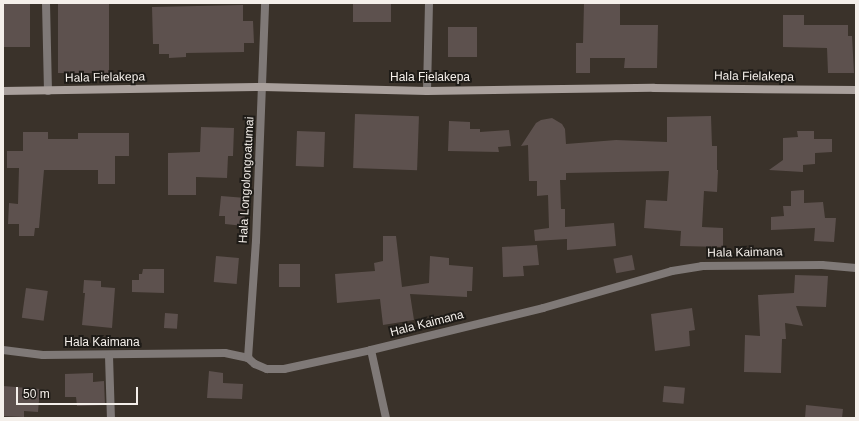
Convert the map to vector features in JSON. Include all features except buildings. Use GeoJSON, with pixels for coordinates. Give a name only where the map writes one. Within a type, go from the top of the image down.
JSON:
{"type":"FeatureCollection","features":[{"type":"Feature","properties":{"kind":"street"},"geometry":{"type":"LineString","coordinates":[[46,3],[48,91]]}},
{"type":"Feature","properties":{"kind":"street","name":"Hala Longolongoatumai"},"geometry":{"type":"LineString","coordinates":[[248,358],[256,241],[265,3]]}},
{"type":"Feature","properties":{"kind":"street"},"geometry":{"type":"LineString","coordinates":[[427,91],[429,3]]}},
{"type":"Feature","properties":{"kind":"street","name":"Hala Fielakepa"},"geometry":{"type":"LineString","coordinates":[[3,91],[263,87],[427,91],[654,88],[856,90]]}},
{"type":"Feature","properties":{"kind":"street","name":"Hala Kaimana"},"geometry":{"type":"LineString","coordinates":[[3,350],[43,355],[109,356],[225,353],[248,358],[255,364],[267,369],[284,369],[371,350],[543,308],[672,271],[702,266],[822,265],[856,268]]}},
{"type":"Feature","properties":{"kind":"street"},"geometry":{"type":"LineString","coordinates":[[371,350],[386,418]]}},
{"type":"Feature","properties":{"kind":"street"},"geometry":{"type":"LineString","coordinates":[[109,356],[111,418]]}}]}
